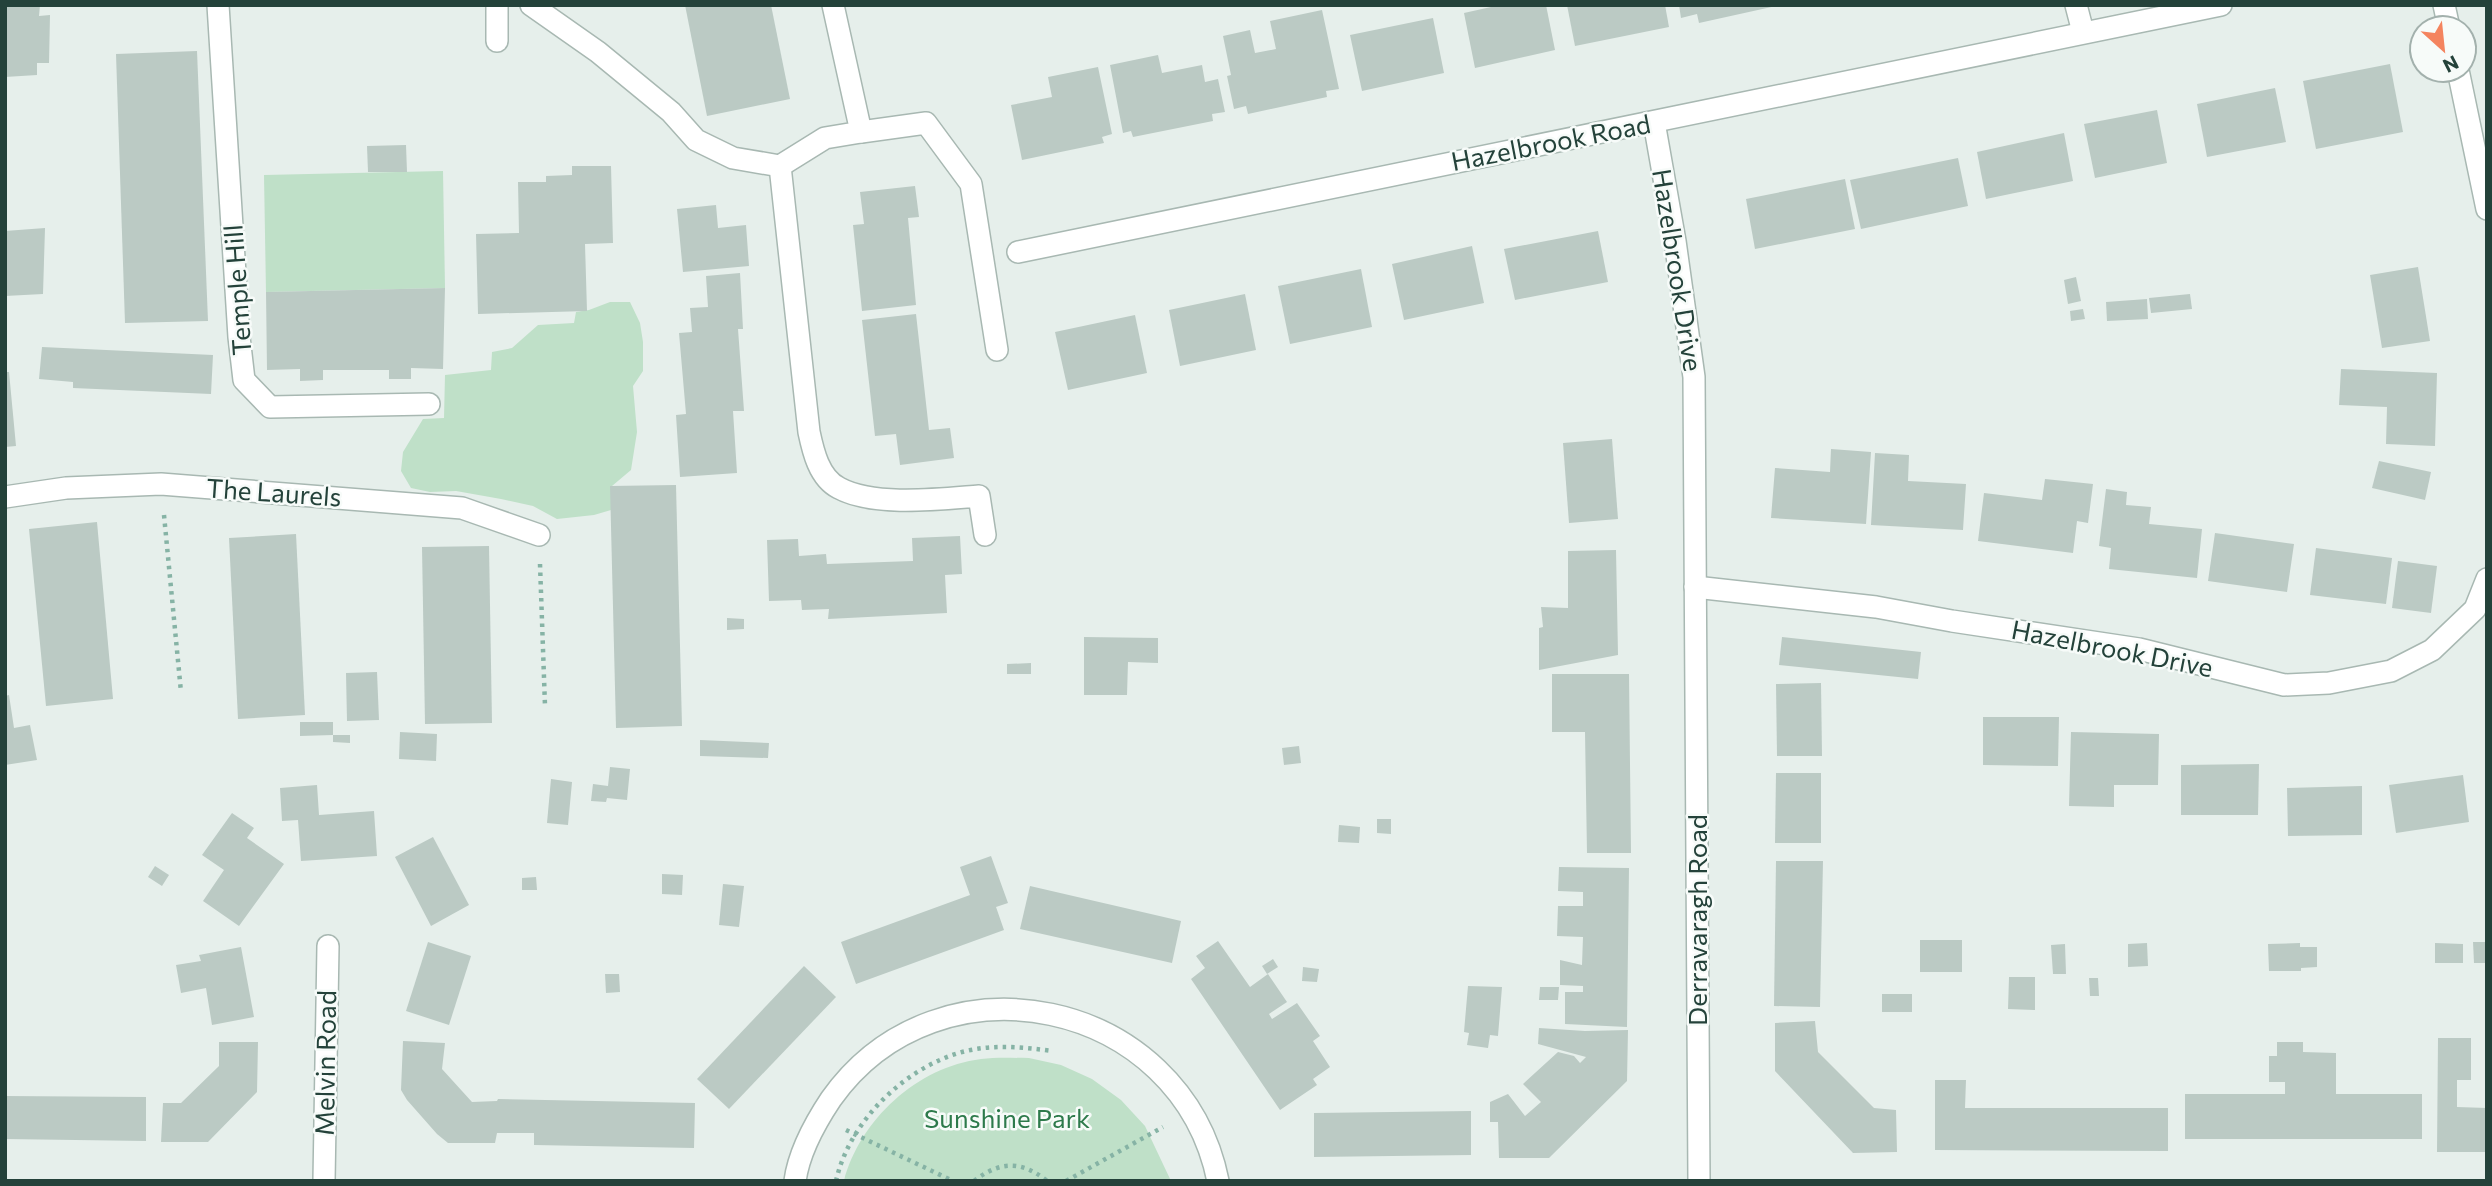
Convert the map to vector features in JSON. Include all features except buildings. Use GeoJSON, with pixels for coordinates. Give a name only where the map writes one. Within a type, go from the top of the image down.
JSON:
{"type":"FeatureCollection","features":[{"type":"Feature","properties":{"kind":"street","name":"Temple Hill"},"geometry":{"type":"LineString","coordinates":[[218,5],[244,380],[270,407],[429,404]]}},
{"type":"Feature","properties":{"kind":"street"},"geometry":{"type":"LineString","coordinates":[[497,5],[497,41]]}},
{"type":"Feature","properties":{"kind":"street"},"geometry":{"type":"LineString","coordinates":[[531,5],[598,52],[671,112],[696,140],[733,158],[780,166],[825,138],[926,123],[971,184],[997,350]]}},
{"type":"Feature","properties":{"kind":"street"},"geometry":{"type":"LineString","coordinates":[[833,5],[861,132]]}},
{"type":"Feature","properties":{"kind":"street"},"geometry":{"type":"LineString","coordinates":[[2076,5],[2083,32]]}},
{"type":"Feature","properties":{"kind":"street","name":"Hazelbrook Road"},"geometry":{"type":"LineString","coordinates":[[1018,253],[2221,5]]}},
{"type":"Feature","properties":{"kind":"street"},"geometry":{"type":"LineString","coordinates":[[2461,84],[2487,209]]}},
{"type":"Feature","properties":{"kind":"street","name":"Hazelbrook Drive"},"geometry":{"type":"LineString","coordinates":[[1654,122],[1675,241],[1694,377],[1696,660]]}},
{"type":"Feature","properties":{"kind":"street"},"geometry":{"type":"LineString","coordinates":[[780,166],[809,432],[816,463],[837,488],[865,496],[903,500],[979,496],[985,535]]}},
{"type":"Feature","properties":{"kind":"street","name":"The Laurels"},"geometry":{"type":"LineString","coordinates":[[5,497],[66,488],[162,484],[462,508],[539,535]]}},
{"type":"Feature","properties":{"kind":"street","name":"Hazelbrook Drive"},"geometry":{"type":"LineString","coordinates":[[1695,587],[1876,607],[2139,649],[2284,685],[2329,683],[2391,671],[2432,650],[2475,608],[2487,579]]}},
{"type":"Feature","properties":{"kind":"street","name":"Derravaragh Road"},"geometry":{"type":"LineString","coordinates":[[1696,660],[1699,1181]]}},
{"type":"Feature","properties":{"kind":"street","name":"Melvin Road"},"geometry":{"type":"LineString","coordinates":[[324,1181],[328,946]]}},
{"type":"Feature","properties":{"kind":"street"},"geometry":{"type":"LineString","coordinates":[[795,1181],[796,1170],[818,1118],[846,1079],[886,1045],[933,1021],[984,1010],[1037,1010],[1088,1024],[1133,1049],[1172,1085],[1201,1129],[1218,1181]]}},
{"type":"Feature","properties":{"kind":"path"},"geometry":{"type":"LineString","coordinates":[[162,484],[181,692]]}},
{"type":"Feature","properties":{"kind":"path"},"geometry":{"type":"LineString","coordinates":[[539,535],[545,706]]}},
{"type":"Feature","properties":{"kind":"path"},"geometry":{"type":"LineString","coordinates":[[836,1181],[855,1134],[884,1098],[920,1070],[962,1052],[1007,1046],[1053,1051],[1064,1055]]}},
{"type":"Feature","properties":{"kind":"path"},"geometry":{"type":"LineString","coordinates":[[818,1118],[953,1181]]}},
{"type":"Feature","properties":{"kind":"path"},"geometry":{"type":"LineString","coordinates":[[1066,1181],[1163,1127],[1155,1118]]}},
{"type":"Feature","properties":{"kind":"path"},"geometry":{"type":"LineString","coordinates":[[974,1181],[987,1171],[1002,1165],[1019,1166],[1034,1171],[1047,1181]]}},
{"type":"Feature","properties":{"kind":"green space"},"geometry":{"type":"Polygon","coordinates":[[[443,171],[445,288],[266,292],[264,175],[443,171]]]}},
{"type":"Feature","properties":{"kind":"green space"},"geometry":{"type":"Polygon","coordinates":[[[610,302],[630,302],[640,323],[643,342],[643,371],[633,386],[637,432],[631,470],[612,486],[611,510],[594,515],[557,519],[533,506],[501,499],[456,491],[430,492],[411,488],[401,471],[403,452],[423,419],[444,418],[445,375],[491,370],[492,352],[512,348],[538,325],[574,323],[576,312],[610,302]]]}},
{"type":"Feature","properties":{"kind":"green space","name":"Sunshine Park"},"geometry":{"type":"Polygon","coordinates":[[[987,1058],[1029,1058],[1061,1065],[1092,1079],[1121,1100],[1145,1126],[1171,1181],[844,1181],[863,1137],[894,1100],[914,1085],[957,1064],[987,1058]]]}}]}
